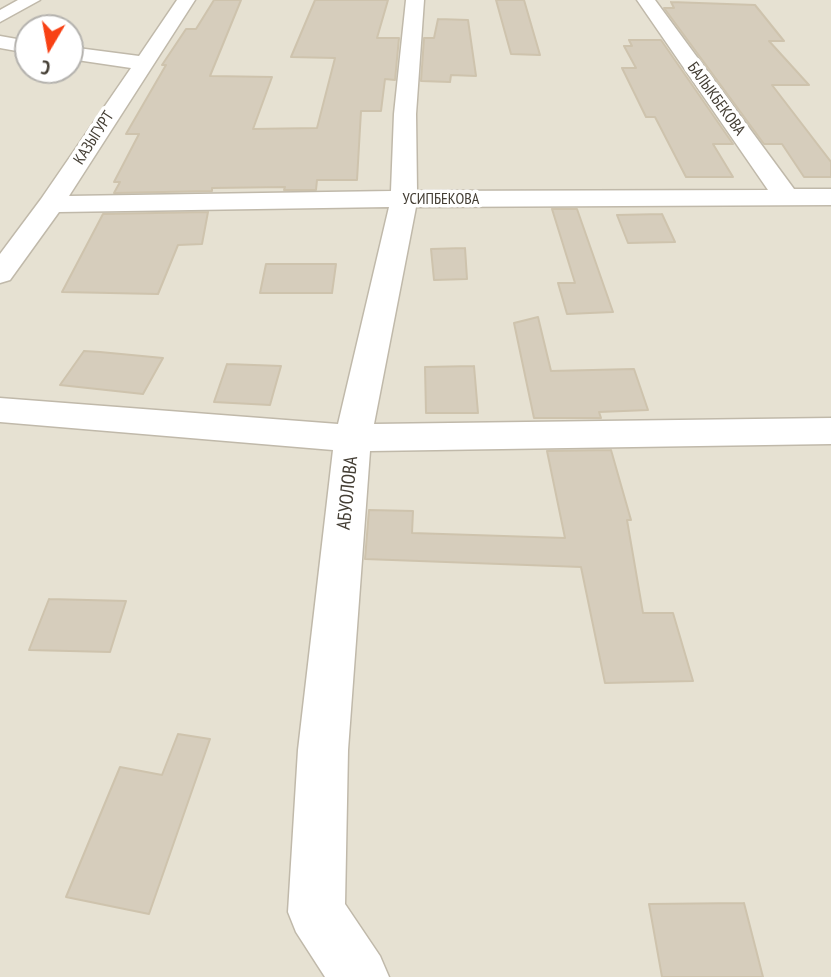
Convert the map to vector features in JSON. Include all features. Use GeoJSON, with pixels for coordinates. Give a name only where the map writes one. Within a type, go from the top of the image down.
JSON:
{"type":"FeatureCollection","features":[{"type":"Feature","properties":{"kind":"street"},"geometry":{"type":"LineString","coordinates":[[0,17],[31,0]]}},
{"type":"Feature","properties":{"kind":"street","name":"КАЗЫГУРТ"},"geometry":{"type":"LineString","coordinates":[[0,274],[51,204],[186,0]]}},
{"type":"Feature","properties":{"kind":"street","name":"АБУОЛОВА"},"geometry":{"type":"LineString","coordinates":[[359,977],[316,912],[323,750],[353,438],[404,199],[405,114],[415,0]]}},
{"type":"Feature","properties":{"kind":"street","name":"БАЛЫКБЕКОВА"},"geometry":{"type":"LineString","coordinates":[[646,0],[787,198]]}},
{"type":"Feature","properties":{"kind":"street"},"geometry":{"type":"LineString","coordinates":[[84,55],[142,63]]}},
{"type":"Feature","properties":{"kind":"street","name":"УСИПБЕКОВА"},"geometry":{"type":"LineString","coordinates":[[51,204],[831,197]]}},
{"type":"Feature","properties":{"kind":"street"},"geometry":{"type":"LineString","coordinates":[[0,410],[353,438],[831,431]]}},
{"type":"Feature","properties":{"kind":"shaded area"},"geometry":{"type":"Polygon","coordinates":[[[0,0],[831,0],[831,977],[0,977],[0,0]]]}},
{"type":"Feature","properties":{"kind":"building"},"geometry":{"type":"Polygon","coordinates":[[[214,0],[241,0],[210,76],[272,77],[253,129],[317,128],[335,58],[291,57],[315,0],[388,0],[377,38],[399,38],[395,80],[385,79],[381,111],[361,111],[357,180],[317,180],[316,190],[284,190],[285,187],[212,188],[212,191],[114,193],[120,182],[114,182],[139,134],[126,134],[166,65],[162,65],[186,29],[196,29],[214,0]]]}},
{"type":"Feature","properties":{"kind":"building"},"geometry":{"type":"Polygon","coordinates":[[[496,0],[524,0],[540,55],[511,54],[496,0]]]}},
{"type":"Feature","properties":{"kind":"building"},"geometry":{"type":"Polygon","coordinates":[[[671,2],[755,5],[784,41],[769,41],[809,85],[772,85],[831,162],[831,177],[804,177],[782,144],[764,144],[664,8],[674,8],[671,2]]]}},
{"type":"Feature","properties":{"kind":"building"},"geometry":{"type":"Polygon","coordinates":[[[438,19],[468,20],[476,76],[451,75],[450,82],[421,81],[424,38],[434,38],[438,19]]]}},
{"type":"Feature","properties":{"kind":"building"},"geometry":{"type":"Polygon","coordinates":[[[629,40],[661,40],[733,144],[713,144],[733,177],[686,177],[655,117],[646,117],[622,68],[636,68],[624,46],[632,46],[629,40]]]}},
{"type":"Feature","properties":{"kind":"building"},"geometry":{"type":"Polygon","coordinates":[[[552,209],[577,209],[613,312],[567,314],[558,283],[575,283],[552,209]]]}},
{"type":"Feature","properties":{"kind":"building"},"geometry":{"type":"Polygon","coordinates":[[[208,212],[202,244],[178,245],[158,294],[62,292],[103,214],[208,212]]]}},
{"type":"Feature","properties":{"kind":"building"},"geometry":{"type":"Polygon","coordinates":[[[662,214],[675,242],[628,243],[617,215],[662,214]]]}},
{"type":"Feature","properties":{"kind":"building"},"geometry":{"type":"Polygon","coordinates":[[[465,248],[467,279],[434,280],[431,249],[465,248]]]}},
{"type":"Feature","properties":{"kind":"building"},"geometry":{"type":"Polygon","coordinates":[[[266,264],[336,264],[332,293],[260,293],[266,264]]]}},
{"type":"Feature","properties":{"kind":"building"},"geometry":{"type":"Polygon","coordinates":[[[538,317],[551,371],[634,369],[648,410],[599,412],[601,418],[534,418],[514,323],[538,317]]]}},
{"type":"Feature","properties":{"kind":"building"},"geometry":{"type":"Polygon","coordinates":[[[84,351],[163,358],[143,394],[60,385],[84,351]]]}},
{"type":"Feature","properties":{"kind":"building"},"geometry":{"type":"Polygon","coordinates":[[[227,364],[281,366],[270,405],[214,402],[227,364]]]}},
{"type":"Feature","properties":{"kind":"building"},"geometry":{"type":"Polygon","coordinates":[[[474,366],[478,413],[426,413],[425,367],[474,366]]]}},
{"type":"Feature","properties":{"kind":"building"},"geometry":{"type":"Polygon","coordinates":[[[611,450],[631,520],[627,520],[643,613],[673,613],[693,681],[605,683],[581,567],[365,559],[369,510],[413,511],[412,533],[565,538],[547,451],[611,450]]]}},
{"type":"Feature","properties":{"kind":"building"},"geometry":{"type":"Polygon","coordinates":[[[49,599],[126,601],[110,652],[29,650],[49,599]]]}},
{"type":"Feature","properties":{"kind":"building"},"geometry":{"type":"Polygon","coordinates":[[[178,734],[210,739],[149,914],[66,897],[120,767],[162,775],[178,734]]]}},
{"type":"Feature","properties":{"kind":"building"},"geometry":{"type":"Polygon","coordinates":[[[744,903],[763,977],[662,977],[649,904],[744,903]]]}}]}
